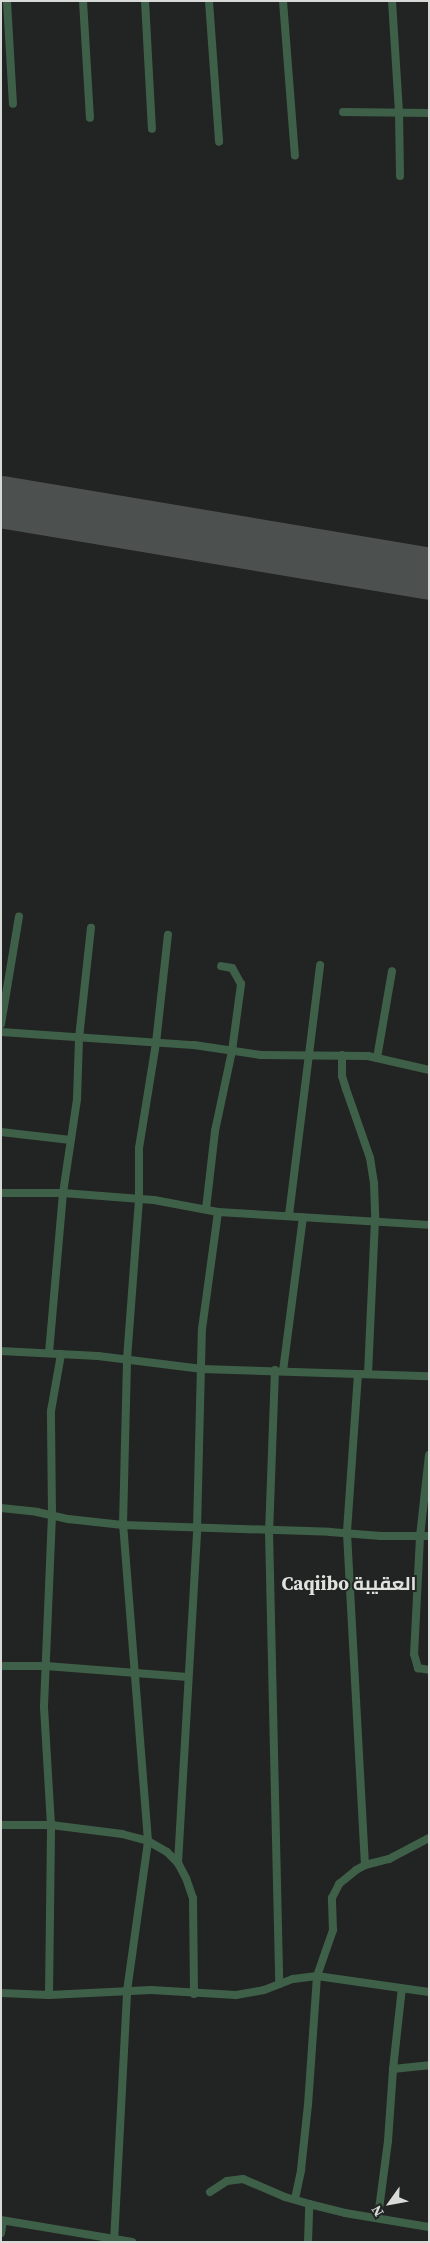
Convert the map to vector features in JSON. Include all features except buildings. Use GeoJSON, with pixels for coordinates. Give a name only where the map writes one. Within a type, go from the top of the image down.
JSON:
{"type":"FeatureCollection","features":[{"type":"Feature","properties":{"kind":"street"},"geometry":{"type":"LineString","coordinates":[[7,1],[12,104]]}},
{"type":"Feature","properties":{"kind":"street"},"geometry":{"type":"LineString","coordinates":[[83,1],[90,118]]}},
{"type":"Feature","properties":{"kind":"street"},"geometry":{"type":"LineString","coordinates":[[145,1],[152,129]]}},
{"type":"Feature","properties":{"kind":"street"},"geometry":{"type":"LineString","coordinates":[[209,1],[219,142]]}},
{"type":"Feature","properties":{"kind":"street"},"geometry":{"type":"LineString","coordinates":[[283,1],[295,156]]}},
{"type":"Feature","properties":{"kind":"street"},"geometry":{"type":"LineString","coordinates":[[392,1],[399,112],[400,176]]}},
{"type":"Feature","properties":{"kind":"street"},"geometry":{"type":"LineString","coordinates":[[343,112],[429,113]]}},
{"type":"Feature","properties":{"kind":"street"},"geometry":{"type":"LineString","coordinates":[[1,1024],[19,916]]}},
{"type":"Feature","properties":{"kind":"street"},"geometry":{"type":"LineString","coordinates":[[49,1354],[63,1193],[76,1100],[79,1038],[91,928]]}},
{"type":"Feature","properties":{"kind":"street"},"geometry":{"type":"LineString","coordinates":[[114,2241],[127,1991],[148,1841],[122,1525],[127,1359],[139,1199],[139,1148],[156,1043],[168,935]]}},
{"type":"Feature","properties":{"kind":"street"},"geometry":{"type":"LineString","coordinates":[[288,1215],[300,1112],[310,1056],[320,965]]}},
{"type":"Feature","properties":{"kind":"street"},"geometry":{"type":"LineString","coordinates":[[206,1209],[215,1131],[232,1051],[241,984],[232,968],[221,966]]}},
{"type":"Feature","properties":{"kind":"street"},"geometry":{"type":"LineString","coordinates":[[377,1058],[392,971]]}},
{"type":"Feature","properties":{"kind":"street"},"geometry":{"type":"LineString","coordinates":[[1,1032],[156,1043],[261,1055],[342,1055],[377,1058],[429,1070]]}},
{"type":"Feature","properties":{"kind":"street"},"geometry":{"type":"LineString","coordinates":[[342,1055],[342,1076],[370,1158],[374,1182],[375,1220],[368,1374]]}},
{"type":"Feature","properties":{"kind":"street"},"geometry":{"type":"LineString","coordinates":[[1,1132],[71,1140]]}},
{"type":"Feature","properties":{"kind":"street"},"geometry":{"type":"LineString","coordinates":[[1,1193],[63,1193],[139,1199],[218,1212],[375,1220],[429,1225]]}},
{"type":"Feature","properties":{"kind":"street"},"geometry":{"type":"LineString","coordinates":[[178,1863],[197,1529],[202,1329],[218,1212]]}},
{"type":"Feature","properties":{"kind":"street"},"geometry":{"type":"LineString","coordinates":[[278,1984],[269,1531],[279,1371],[303,1217]]}},
{"type":"Feature","properties":{"kind":"street"},"geometry":{"type":"LineString","coordinates":[[1,1351],[127,1359],[202,1368],[429,1376]]}},
{"type":"Feature","properties":{"kind":"street"},"geometry":{"type":"LineString","coordinates":[[49,1995],[51,1825],[44,1706],[52,1515],[51,1411],[61,1354]]}},
{"type":"Feature","properties":{"kind":"street"},"geometry":{"type":"LineString","coordinates":[[358,1374],[346,1533],[365,1865]]}},
{"type":"Feature","properties":{"kind":"street"},"geometry":{"type":"LineString","coordinates":[[429,1455],[420,1537],[414,1654],[418,1668],[429,1670]]}},
{"type":"Feature","properties":{"kind":"street"},"geometry":{"type":"LineString","coordinates":[[1,1508],[68,1519],[122,1525],[429,1536]]}},
{"type":"Feature","properties":{"kind":"street"},"geometry":{"type":"LineString","coordinates":[[1,1666],[46,1666],[188,1677]]}},
{"type":"Feature","properties":{"kind":"street"},"geometry":{"type":"LineString","coordinates":[[1,1825],[51,1825],[122,1834],[148,1841],[167,1852],[178,1863],[193,1898],[194,1994]]}},
{"type":"Feature","properties":{"kind":"street"},"geometry":{"type":"LineString","coordinates":[[295,2200],[301,2170],[308,2105],[317,1976],[333,1930],[331,1904],[335,1890],[351,1874],[365,1865],[389,1859],[429,1838]]}},
{"type":"Feature","properties":{"kind":"street"},"geometry":{"type":"LineString","coordinates":[[1,1992],[49,1995],[151,1990],[194,1994],[251,1994],[293,1979],[317,1976],[429,1992]]}},
{"type":"Feature","properties":{"kind":"street"},"geometry":{"type":"LineString","coordinates":[[378,2217],[388,2141],[393,2069],[402,1988]]}},
{"type":"Feature","properties":{"kind":"street"},"geometry":{"type":"LineString","coordinates":[[393,2069],[429,2065]]}},
{"type":"Feature","properties":{"kind":"street"},"geometry":{"type":"LineString","coordinates":[[210,2192],[227,2181],[236,2178],[254,2182],[295,2200],[345,2213],[429,2227]]}},
{"type":"Feature","properties":{"kind":"street"},"geometry":{"type":"LineString","coordinates":[[308,2242],[310,2204]]}},
{"type":"Feature","properties":{"kind":"street"},"geometry":{"type":"LineString","coordinates":[[1,2233],[2,2221],[114,2241],[132,2242]]}},
{"type":"Feature","properties":{"kind":"runway"},"geometry":{"type":"LineString","coordinates":[[1,502],[429,574]]}},
{"type":"Feature","properties":{"kind":"district","name":"Caqiibo العقيبة"},"geometry":{"type":"Point","coordinates":[349,1584]}}]}
